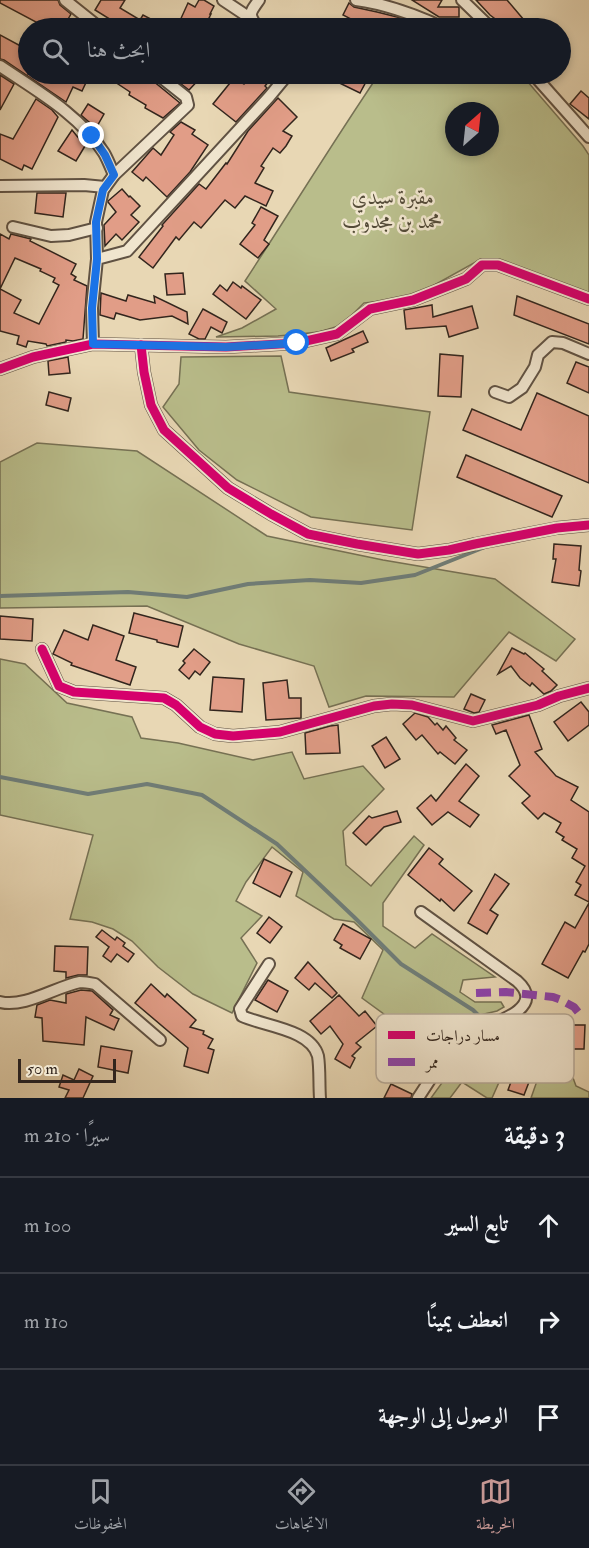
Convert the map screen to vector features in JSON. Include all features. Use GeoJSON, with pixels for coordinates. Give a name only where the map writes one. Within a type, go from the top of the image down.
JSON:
{"type":"FeatureCollection","features":[{"type":"Feature","properties":{"kind":"street"},"geometry":{"type":"LineString","coordinates":[[65,0],[88,18]]}},
{"type":"Feature","properties":{"kind":"street"},"geometry":{"type":"LineString","coordinates":[[223,0],[250,18],[251,11],[260,0]]}},
{"type":"Feature","properties":{"kind":"street"},"geometry":{"type":"LineString","coordinates":[[356,0],[373,2],[422,18]]}},
{"type":"Feature","properties":{"kind":"street"},"geometry":{"type":"LineString","coordinates":[[462,0],[481,18]]}},
{"type":"Feature","properties":{"kind":"street"},"geometry":{"type":"LineString","coordinates":[[0,66],[18,78]]}},
{"type":"Feature","properties":{"kind":"street"},"geometry":{"type":"LineString","coordinates":[[27,84],[49,99],[92,136],[105,155],[114,175]]}},
{"type":"Feature","properties":{"kind":"street"},"geometry":{"type":"LineString","coordinates":[[93,344],[92,308],[97,259],[96,222],[103,190],[114,175],[188,105],[186,97],[170,84]]}},
{"type":"Feature","properties":{"kind":"street"},"geometry":{"type":"LineString","coordinates":[[97,259],[128,251],[280,84]]}},
{"type":"Feature","properties":{"kind":"street"},"geometry":{"type":"LineString","coordinates":[[542,84],[589,137]]}},
{"type":"Feature","properties":{"kind":"street"},"geometry":{"type":"LineString","coordinates":[[2,185],[105,187]]}},
{"type":"Feature","properties":{"kind":"street"},"geometry":{"type":"LineString","coordinates":[[14,227],[51,236],[69,236],[97,228]]}},
{"type":"Feature","properties":{"kind":"street"},"geometry":{"type":"LineString","coordinates":[[0,369],[33,357],[93,344],[226,347],[297,343],[337,334],[370,309],[423,296],[466,279],[482,265],[498,265],[589,299]]}},
{"type":"Feature","properties":{"kind":"street"},"geometry":{"type":"LineString","coordinates":[[495,392],[509,397],[522,388],[535,367],[538,355],[552,342],[563,343],[589,354]]}},
{"type":"Feature","properties":{"kind":"street"},"geometry":{"type":"LineString","coordinates":[[141,345],[151,405],[164,430],[228,488],[308,534],[418,554],[557,528],[589,525]]}},
{"type":"Feature","properties":{"kind":"street"},"geometry":{"type":"LineString","coordinates":[[42,649],[59,686],[74,692],[164,698],[176,705],[200,727],[215,734],[233,736],[280,732],[374,706],[392,704],[412,705],[473,721],[538,705],[559,696],[589,688]]}},
{"type":"Feature","properties":{"kind":"street"},"geometry":{"type":"LineString","coordinates":[[421,912],[524,988],[527,997],[525,1004],[512,1014]]}},
{"type":"Feature","properties":{"kind":"street"},"geometry":{"type":"LineString","coordinates":[[269,964],[240,1009],[242,1016],[300,1035],[313,1045],[318,1055],[320,1098]]}},
{"type":"Feature","properties":{"kind":"street"},"geometry":{"type":"LineString","coordinates":[[0,1002],[24,1001],[82,982],[94,984],[160,1040]]}},
{"type":"Feature","properties":{"kind":"street"},"geometry":{"type":"LineString","coordinates":[[418,1098],[428,1083]]}},
{"type":"Feature","properties":{"kind":"green space","name":"مقبرة سيدي محمد بن مجدوب"},"geometry":{"type":"Polygon","coordinates":[[[372,84],[530,84],[589,155],[589,296],[504,264],[481,259],[420,293],[393,300],[364,303],[342,325],[319,332],[278,336],[216,337],[242,328],[276,309],[245,281],[372,84]]]}},
{"type":"Feature","properties":{"kind":"green space"},"geometry":{"type":"Polygon","coordinates":[[[281,356],[289,392],[430,412],[412,530],[311,517],[237,480],[199,450],[163,407],[179,384],[181,357],[281,356]]]}},
{"type":"Feature","properties":{"kind":"green space"},"geometry":{"type":"Polygon","coordinates":[[[37,443],[137,451],[267,536],[383,560],[495,579],[575,639],[556,661],[509,632],[454,697],[366,696],[329,707],[314,666],[239,644],[147,606],[0,608],[0,462],[37,443]]]}},
{"type":"Feature","properties":{"kind":"green space"},"geometry":{"type":"Polygon","coordinates":[[[0,659],[25,664],[67,703],[132,717],[141,738],[178,743],[253,760],[292,752],[304,779],[363,766],[384,789],[343,831],[346,865],[371,886],[414,836],[424,845],[383,903],[383,926],[415,948],[432,934],[495,977],[463,980],[460,992],[475,1002],[501,1002],[504,1007],[484,1014],[384,1014],[362,998],[383,950],[354,922],[334,919],[296,896],[303,872],[272,847],[246,882],[236,901],[262,916],[241,938],[257,963],[232,1013],[193,994],[158,967],[132,941],[113,929],[92,922],[70,919],[93,835],[0,815],[0,659]]]}},
{"type":"Feature","properties":{"kind":"green space"},"geometry":{"type":"Polygon","coordinates":[[[574,1080],[576,1086],[589,1092],[589,1098],[531,1098],[536,1083],[574,1083],[574,1080]]]}},
{"type":"Feature","properties":{"kind":"green space"},"geometry":{"type":"Polygon","coordinates":[[[442,1083],[461,1083],[450,1098],[431,1098],[442,1083]]]}},
{"type":"Feature","properties":{"kind":"green space"},"geometry":{"type":"Polygon","coordinates":[[[464,1083],[499,1083],[492,1098],[487,1098],[464,1083]]]}},
{"type":"Feature","properties":{"kind":"building"},"geometry":{"type":"Polygon","coordinates":[[[0,0],[58,0],[60,5],[71,14],[69,18],[28,18],[0,3],[0,0]]]}},
{"type":"Feature","properties":{"kind":"building"},"geometry":{"type":"Polygon","coordinates":[[[101,0],[125,0],[120,8],[137,18],[108,18],[95,10],[101,0]]]}},
{"type":"Feature","properties":{"kind":"building"},"geometry":{"type":"Polygon","coordinates":[[[199,0],[204,0],[214,6],[209,18],[181,18],[188,3],[195,7],[199,0]]]}},
{"type":"Feature","properties":{"kind":"building"},"geometry":{"type":"Polygon","coordinates":[[[412,0],[442,0],[438,7],[459,7],[459,17],[439,17],[412,0]]]}},
{"type":"Feature","properties":{"kind":"building"},"geometry":{"type":"Polygon","coordinates":[[[476,0],[507,0],[522,18],[494,18],[476,0]]]}},
{"type":"Feature","properties":{"kind":"building"},"geometry":{"type":"Polygon","coordinates":[[[349,3],[354,7],[401,18],[349,18],[343,15],[349,3]]]}},
{"type":"Feature","properties":{"kind":"building"},"geometry":{"type":"Polygon","coordinates":[[[0,35],[18,45],[18,69],[0,59],[0,35]]]}},
{"type":"Feature","properties":{"kind":"building"},"geometry":{"type":"Polygon","coordinates":[[[0,75],[14,84],[0,110],[0,75]]]}},
{"type":"Feature","properties":{"kind":"building"},"geometry":{"type":"Polygon","coordinates":[[[39,84],[85,84],[82,91],[73,87],[66,102],[39,84]]]}},
{"type":"Feature","properties":{"kind":"building"},"geometry":{"type":"Polygon","coordinates":[[[118,84],[157,84],[180,103],[163,118],[145,108],[146,105],[129,95],[130,92],[118,84]]]}},
{"type":"Feature","properties":{"kind":"building"},"geometry":{"type":"Polygon","coordinates":[[[181,84],[195,84],[189,90],[181,84]]]}},
{"type":"Feature","properties":{"kind":"building"},"geometry":{"type":"Polygon","coordinates":[[[229,84],[267,84],[265,86],[267,88],[236,122],[213,104],[229,84]]]}},
{"type":"Feature","properties":{"kind":"building"},"geometry":{"type":"Polygon","coordinates":[[[342,84],[365,84],[360,93],[342,84]]]}},
{"type":"Feature","properties":{"kind":"building"},"geometry":{"type":"Polygon","coordinates":[[[581,91],[589,98],[589,119],[570,104],[581,91]]]}},
{"type":"Feature","properties":{"kind":"building"},"geometry":{"type":"Polygon","coordinates":[[[278,98],[297,117],[283,131],[292,136],[286,146],[280,153],[273,148],[261,166],[264,168],[255,183],[273,191],[266,206],[245,196],[235,208],[225,200],[201,228],[194,222],[179,240],[176,237],[153,268],[139,257],[162,225],[199,184],[206,189],[227,164],[248,131],[278,98]]]}},
{"type":"Feature","properties":{"kind":"building"},"geometry":{"type":"Polygon","coordinates":[[[36,99],[58,117],[32,169],[24,165],[22,170],[0,159],[0,134],[13,139],[36,99]]]}},
{"type":"Feature","properties":{"kind":"building"},"geometry":{"type":"Polygon","coordinates":[[[88,104],[104,114],[96,128],[81,115],[88,104]]]}},
{"type":"Feature","properties":{"kind":"building"},"geometry":{"type":"Polygon","coordinates":[[[181,122],[195,130],[192,134],[208,145],[190,172],[167,197],[146,177],[143,181],[132,172],[153,148],[161,155],[174,135],[170,132],[181,122]]]}},
{"type":"Feature","properties":{"kind":"building"},"geometry":{"type":"Polygon","coordinates":[[[72,130],[85,146],[76,161],[58,151],[72,130]]]}},
{"type":"Feature","properties":{"kind":"building"},"geometry":{"type":"Polygon","coordinates":[[[122,189],[140,206],[131,215],[139,222],[122,240],[116,234],[105,246],[104,225],[116,212],[108,201],[122,189]]]}},
{"type":"Feature","properties":{"kind":"building"},"geometry":{"type":"Polygon","coordinates":[[[37,193],[66,193],[63,217],[35,213],[37,193]]]}},
{"type":"Feature","properties":{"kind":"building"},"geometry":{"type":"Polygon","coordinates":[[[261,207],[278,216],[264,240],[269,244],[258,258],[240,244],[255,225],[252,223],[261,207]]]}},
{"type":"Feature","properties":{"kind":"building"},"geometry":{"type":"Polygon","coordinates":[[[0,234],[9,239],[11,234],[31,239],[30,241],[76,264],[71,274],[76,277],[74,280],[87,286],[83,339],[66,340],[66,342],[47,346],[28,341],[26,347],[17,344],[19,336],[0,331],[0,234]],[[15,258],[0,289],[21,300],[14,313],[39,324],[59,285],[53,282],[55,278],[40,271],[41,269],[15,258]]]}},
{"type":"Feature","properties":{"kind":"building"},"geometry":{"type":"Polygon","coordinates":[[[183,273],[185,294],[167,295],[165,274],[183,273]]]}},
{"type":"Feature","properties":{"kind":"building"},"geometry":{"type":"Polygon","coordinates":[[[233,282],[261,300],[246,319],[213,294],[220,285],[227,291],[233,282]]]}},
{"type":"Feature","properties":{"kind":"building"},"geometry":{"type":"Polygon","coordinates":[[[101,293],[126,301],[128,295],[155,303],[154,296],[187,312],[188,324],[172,316],[140,320],[116,313],[114,319],[100,315],[101,293]]]}},
{"type":"Feature","properties":{"kind":"building"},"geometry":{"type":"Polygon","coordinates":[[[517,296],[589,324],[589,344],[514,315],[517,296]]]}},
{"type":"Feature","properties":{"kind":"building"},"geometry":{"type":"Polygon","coordinates":[[[432,305],[433,317],[472,306],[478,328],[449,337],[446,326],[406,329],[404,310],[432,305]]]}},
{"type":"Feature","properties":{"kind":"building"},"geometry":{"type":"Polygon","coordinates":[[[203,309],[227,322],[222,333],[211,327],[205,339],[189,334],[203,309]]]}},
{"type":"Feature","properties":{"kind":"building"},"geometry":{"type":"Polygon","coordinates":[[[363,331],[368,342],[352,349],[354,352],[331,361],[326,348],[363,331]]]}},
{"type":"Feature","properties":{"kind":"building"},"geometry":{"type":"Polygon","coordinates":[[[440,354],[463,356],[461,397],[438,396],[440,354]]]}},
{"type":"Feature","properties":{"kind":"building"},"geometry":{"type":"Polygon","coordinates":[[[68,357],[70,373],[49,375],[48,361],[68,357]]]}},
{"type":"Feature","properties":{"kind":"building"},"geometry":{"type":"Polygon","coordinates":[[[576,362],[589,367],[589,393],[567,383],[576,362]]]}},
{"type":"Feature","properties":{"kind":"building"},"geometry":{"type":"Polygon","coordinates":[[[49,392],[71,398],[68,411],[46,405],[49,392]]]}},
{"type":"Feature","properties":{"kind":"building"},"geometry":{"type":"Polygon","coordinates":[[[537,393],[589,416],[589,483],[463,430],[472,409],[521,430],[537,393]]]}},
{"type":"Feature","properties":{"kind":"building"},"geometry":{"type":"Polygon","coordinates":[[[466,455],[562,496],[552,517],[457,477],[466,455]]]}},
{"type":"Feature","properties":{"kind":"building"},"geometry":{"type":"Polygon","coordinates":[[[554,544],[581,546],[579,586],[552,582],[556,559],[553,559],[554,544]]]}},
{"type":"Feature","properties":{"kind":"building"},"geometry":{"type":"Polygon","coordinates":[[[134,613],[183,626],[178,647],[129,633],[134,613]]]}},
{"type":"Feature","properties":{"kind":"building"},"geometry":{"type":"Polygon","coordinates":[[[0,616],[33,619],[32,641],[0,639],[0,616]]]}},
{"type":"Feature","properties":{"kind":"building"},"geometry":{"type":"Polygon","coordinates":[[[93,625],[124,636],[116,660],[136,667],[130,685],[71,665],[72,663],[53,654],[64,630],[88,640],[93,625]]]}},
{"type":"Feature","properties":{"kind":"building"},"geometry":{"type":"Polygon","coordinates":[[[512,648],[525,653],[544,669],[542,671],[557,685],[544,694],[532,683],[530,686],[520,678],[511,666],[498,674],[512,648]]]}},
{"type":"Feature","properties":{"kind":"building"},"geometry":{"type":"Polygon","coordinates":[[[194,649],[210,662],[200,675],[195,671],[189,679],[179,670],[185,663],[183,661],[194,649]]]}},
{"type":"Feature","properties":{"kind":"building"},"geometry":{"type":"Polygon","coordinates":[[[213,677],[244,679],[242,712],[210,710],[213,677]]]}},
{"type":"Feature","properties":{"kind":"building"},"geometry":{"type":"Polygon","coordinates":[[[287,680],[289,698],[301,698],[301,718],[266,720],[263,683],[287,680]]]}},
{"type":"Feature","properties":{"kind":"building"},"geometry":{"type":"Polygon","coordinates":[[[471,694],[485,700],[479,712],[474,713],[464,709],[471,694]]]}},
{"type":"Feature","properties":{"kind":"building"},"geometry":{"type":"Polygon","coordinates":[[[581,702],[589,712],[589,725],[568,741],[554,722],[581,702]]]}},
{"type":"Feature","properties":{"kind":"building"},"geometry":{"type":"Polygon","coordinates":[[[415,713],[428,717],[443,730],[446,726],[456,738],[454,740],[467,750],[455,764],[440,752],[438,754],[422,735],[416,740],[403,724],[415,713]]]}},
{"type":"Feature","properties":{"kind":"building"},"geometry":{"type":"Polygon","coordinates":[[[529,715],[542,749],[535,752],[556,776],[578,787],[571,800],[589,812],[589,902],[575,895],[581,885],[576,882],[585,866],[572,858],[577,849],[562,840],[564,837],[556,832],[561,823],[544,813],[538,819],[522,803],[530,796],[509,776],[520,765],[506,730],[496,734],[492,725],[529,715]]]}},
{"type":"Feature","properties":{"kind":"building"},"geometry":{"type":"Polygon","coordinates":[[[338,725],[340,753],[306,754],[305,733],[338,725]]]}},
{"type":"Feature","properties":{"kind":"building"},"geometry":{"type":"Polygon","coordinates":[[[386,737],[400,759],[385,768],[372,746],[386,737]]]}},
{"type":"Feature","properties":{"kind":"building"},"geometry":{"type":"Polygon","coordinates":[[[466,764],[479,776],[459,801],[479,815],[470,827],[448,812],[432,825],[417,808],[431,795],[436,801],[466,764]]]}},
{"type":"Feature","properties":{"kind":"building"},"geometry":{"type":"Polygon","coordinates":[[[397,811],[401,822],[384,827],[366,845],[353,833],[369,816],[372,818],[397,811]]]}},
{"type":"Feature","properties":{"kind":"building"},"geometry":{"type":"Polygon","coordinates":[[[429,848],[443,859],[439,864],[472,891],[454,911],[408,875],[429,848]]]}},
{"type":"Feature","properties":{"kind":"building"},"geometry":{"type":"Polygon","coordinates":[[[264,859],[292,872],[280,897],[253,883],[264,859]]]}},
{"type":"Feature","properties":{"kind":"building"},"geometry":{"type":"Polygon","coordinates":[[[495,874],[509,884],[490,910],[498,915],[487,934],[468,923],[495,874]]]}},
{"type":"Feature","properties":{"kind":"building"},"geometry":{"type":"Polygon","coordinates":[[[589,903],[589,944],[568,978],[542,964],[565,922],[575,928],[589,903]]]}},
{"type":"Feature","properties":{"kind":"building"},"geometry":{"type":"Polygon","coordinates":[[[269,917],[282,927],[270,943],[257,933],[269,917]]]}},
{"type":"Feature","properties":{"kind":"building"},"geometry":{"type":"Polygon","coordinates":[[[343,924],[371,939],[360,959],[340,948],[342,945],[334,940],[343,924]]]}},
{"type":"Feature","properties":{"kind":"building"},"geometry":{"type":"Polygon","coordinates":[[[102,930],[115,940],[117,937],[125,943],[123,946],[134,954],[128,962],[117,954],[111,962],[103,956],[109,947],[96,937],[102,930]]]}},
{"type":"Feature","properties":{"kind":"building"},"geometry":{"type":"Polygon","coordinates":[[[55,946],[88,947],[87,975],[66,978],[66,972],[54,971],[55,946]]]}},
{"type":"Feature","properties":{"kind":"building"},"geometry":{"type":"Polygon","coordinates":[[[308,962],[337,993],[332,998],[315,983],[309,990],[295,978],[308,962]]]}},
{"type":"Feature","properties":{"kind":"building"},"geometry":{"type":"Polygon","coordinates":[[[268,980],[288,991],[277,1012],[255,1000],[268,980]]]}},
{"type":"Feature","properties":{"kind":"building"},"geometry":{"type":"Polygon","coordinates":[[[151,984],[165,997],[167,994],[196,1020],[190,1027],[204,1031],[203,1034],[213,1039],[208,1048],[214,1050],[208,1073],[184,1066],[188,1048],[135,1003],[151,984]]]}},
{"type":"Feature","properties":{"kind":"building"},"geometry":{"type":"Polygon","coordinates":[[[81,990],[92,991],[113,1010],[110,1015],[119,1019],[114,1030],[86,1017],[84,1045],[43,1041],[42,1018],[35,1017],[37,1005],[50,1000],[66,1003],[66,994],[81,990]]]}},
{"type":"Feature","properties":{"kind":"building"},"geometry":{"type":"Polygon","coordinates":[[[339,995],[359,1016],[365,1011],[376,1027],[356,1043],[361,1047],[352,1056],[355,1058],[350,1068],[335,1059],[343,1044],[330,1026],[321,1034],[310,1021],[339,995]]]}},
{"type":"Feature","properties":{"kind":"building"},"geometry":{"type":"Polygon","coordinates":[[[574,1025],[585,1025],[584,1049],[574,1049],[574,1025]]]}},
{"type":"Feature","properties":{"kind":"building"},"geometry":{"type":"Polygon","coordinates":[[[101,1046],[132,1051],[128,1073],[98,1067],[101,1046]]]}},
{"type":"Feature","properties":{"kind":"building"},"geometry":{"type":"Polygon","coordinates":[[[79,1069],[93,1076],[83,1098],[65,1098],[69,1090],[59,1087],[63,1075],[74,1080],[79,1069]]]}},
{"type":"Feature","properties":{"kind":"building"},"geometry":{"type":"Polygon","coordinates":[[[511,1083],[529,1083],[524,1095],[508,1090],[511,1083]]]}},
{"type":"Feature","properties":{"kind":"building"},"geometry":{"type":"Polygon","coordinates":[[[391,1084],[412,1094],[411,1098],[384,1098],[391,1084]]]}},
{"type":"Feature","properties":{"kind":"waterway"},"geometry":{"type":"LineString","coordinates":[[0,596],[128,592],[187,597],[248,584],[310,580],[361,583],[415,575],[485,547]]}},
{"type":"Feature","properties":{"kind":"waterway"},"geometry":{"type":"LineString","coordinates":[[0,777],[88,794],[147,784],[202,795],[277,844],[401,964],[477,1014]]}},
{"type":"Feature","properties":{"kind":"marked path"},"geometry":{"type":"LineString","coordinates":[[476,993],[506,992],[553,997],[574,1007],[582,1017]]}},
{"type":"Feature","properties":{"kind":"cycle path"},"geometry":{"type":"LineString","coordinates":[[0,369],[33,357],[93,344],[226,347],[297,343],[337,334],[370,309],[413,300],[466,279],[482,265],[498,265],[589,299]]}},
{"type":"Feature","properties":{"kind":"cycle path"},"geometry":{"type":"LineString","coordinates":[[141,345],[151,405],[164,430],[228,488],[308,534],[418,554],[557,528],[589,525]]}},
{"type":"Feature","properties":{"kind":"cycle path"},"geometry":{"type":"LineString","coordinates":[[42,649],[59,686],[74,692],[164,698],[176,705],[200,727],[215,734],[233,736],[280,732],[374,706],[392,704],[412,705],[473,721],[538,705],[559,696],[589,688]]}},
{"type":"Feature","properties":{"kind":"route"},"geometry":{"type":"LineString","coordinates":[[92,136],[105,155],[114,175],[103,190],[96,222],[97,259],[92,308],[93,344],[226,347],[297,343]]}}]}
